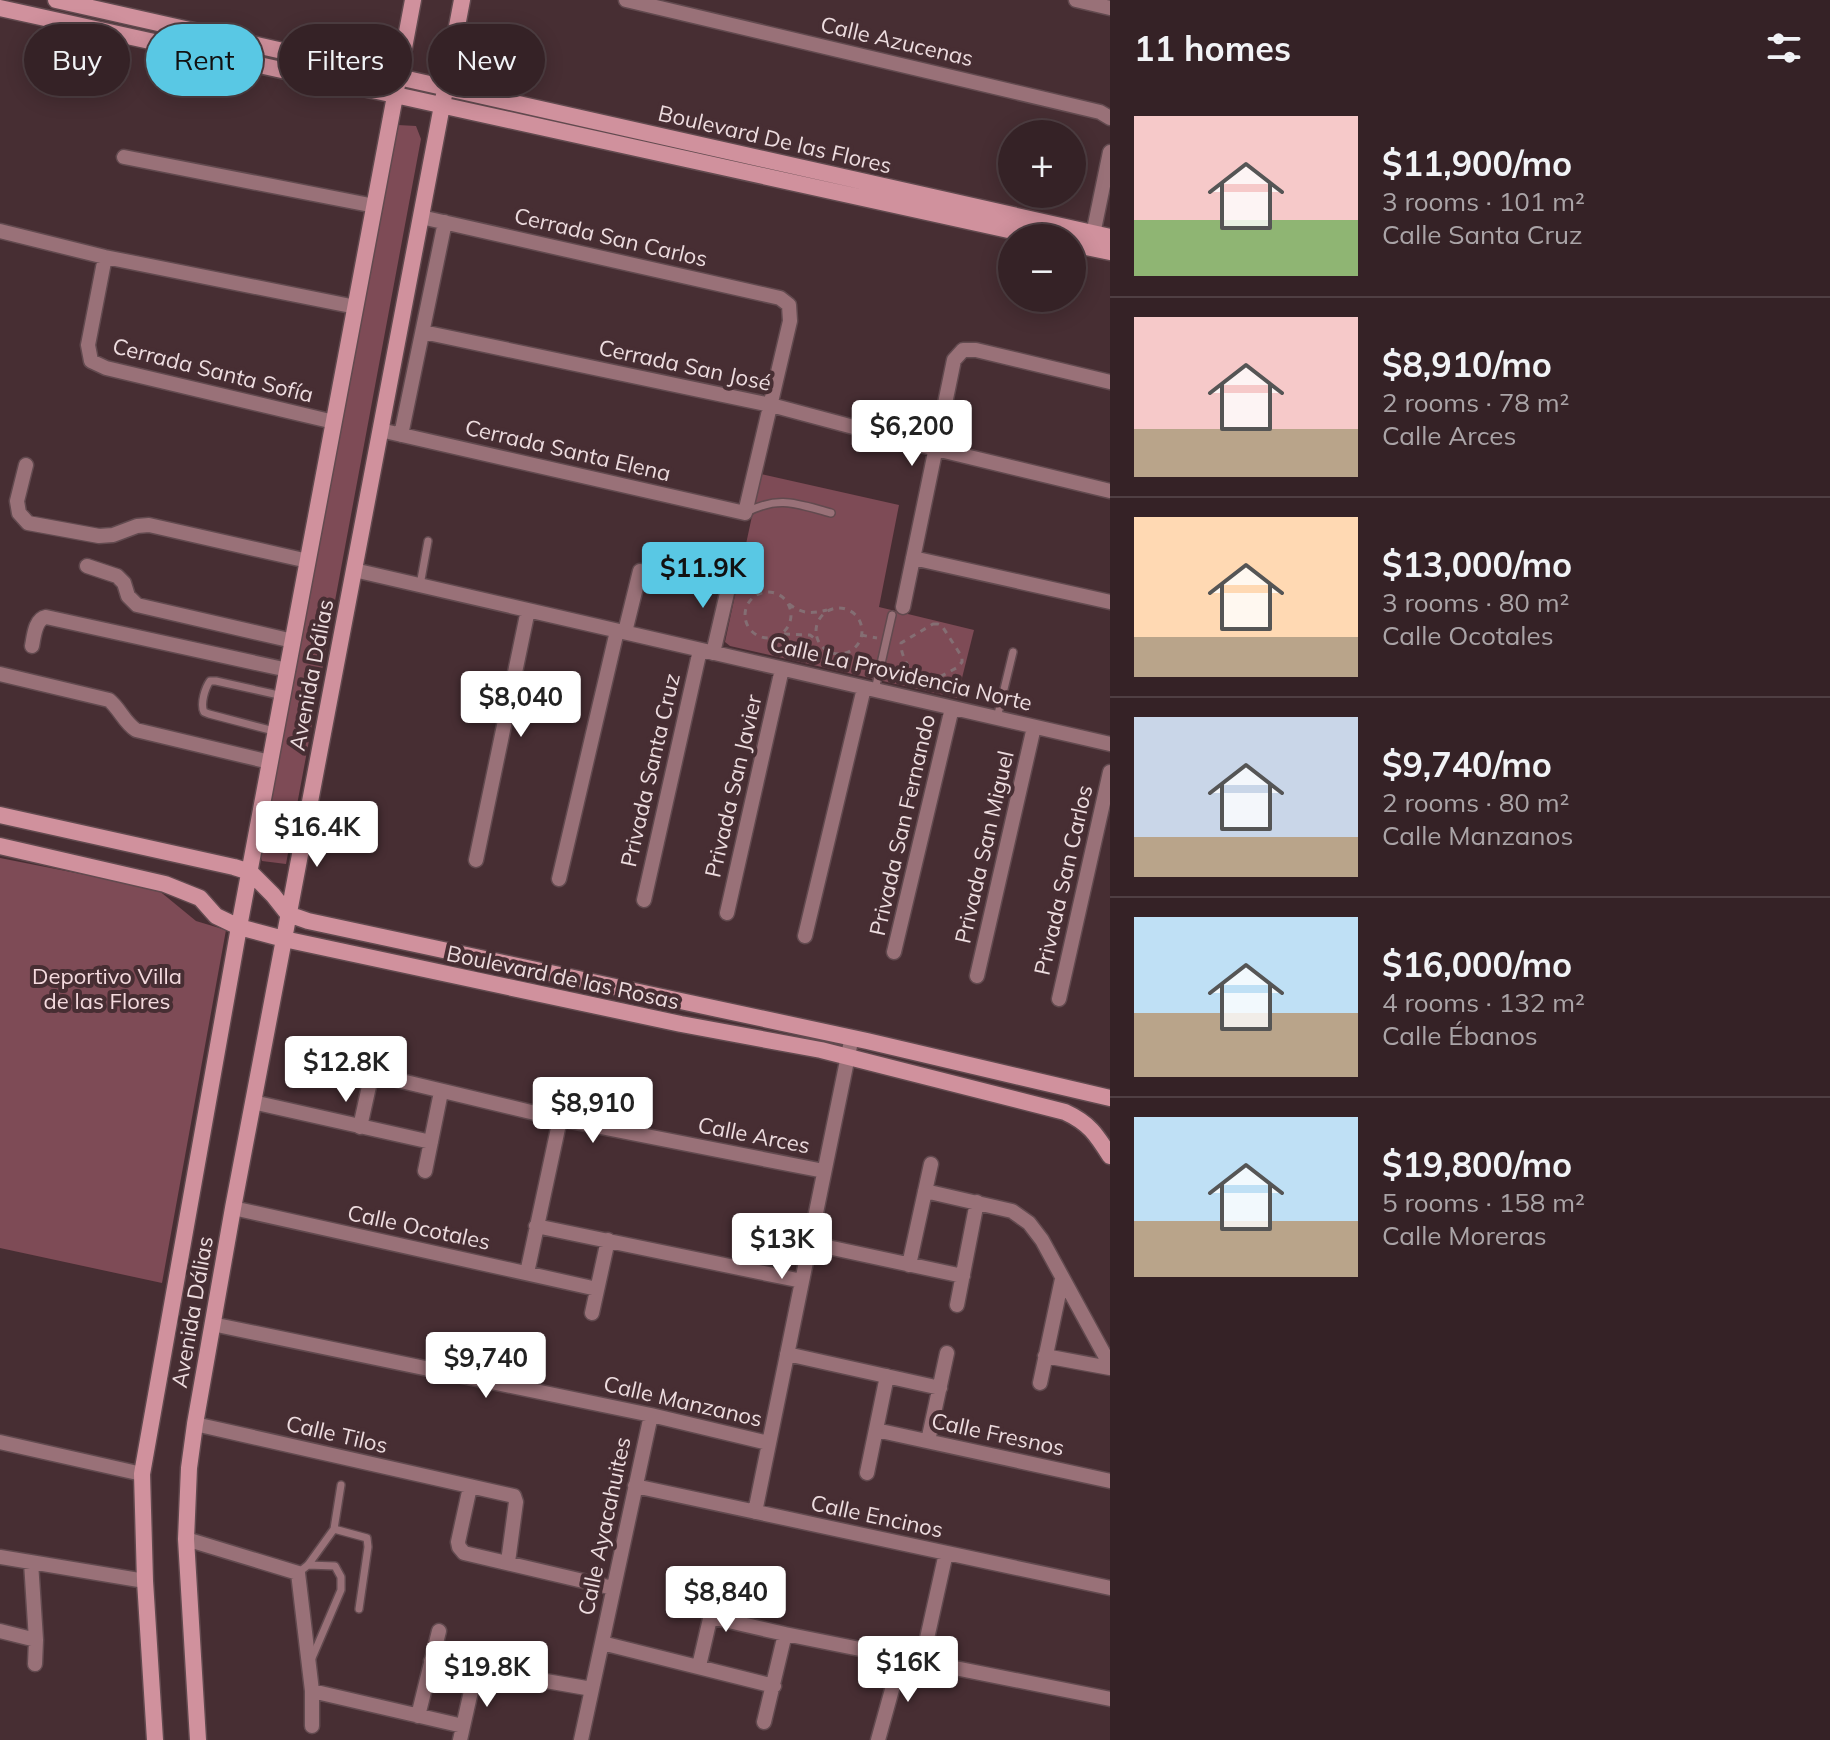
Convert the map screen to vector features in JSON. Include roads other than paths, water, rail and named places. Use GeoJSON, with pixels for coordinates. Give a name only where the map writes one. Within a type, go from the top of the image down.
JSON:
{"type":"FeatureCollection","features":[{"type":"Feature","properties":{"kind":"street","name":"Boulevard De las Flores"},"geometry":{"type":"LineString","coordinates":[[56,0],[279,56]]}},
{"type":"Feature","properties":{"kind":"street","name":"Avenida Dálias"},"geometry":{"type":"LineString","coordinates":[[409,24],[413,0]]}},
{"type":"Feature","properties":{"kind":"street","name":"Avenida Dálias"},"geometry":{"type":"LineString","coordinates":[[458,24],[462,0]]}},
{"type":"Feature","properties":{"kind":"street","name":"Calle Azucenas"},"geometry":{"type":"LineString","coordinates":[[626,0],[1100,112],[1110,118]]}},
{"type":"Feature","properties":{"kind":"street"},"geometry":{"type":"LineString","coordinates":[[1076,0],[1110,8]]}},
{"type":"Feature","properties":{"kind":"street","name":"Boulevard De las Flores"},"geometry":{"type":"LineString","coordinates":[[0,8],[279,63]]}},
{"type":"Feature","properties":{"kind":"street","name":"Avenida Dálias"},"geometry":{"type":"LineString","coordinates":[[155,1740],[142,1474],[239,927],[395,96]]}},
{"type":"Feature","properties":{"kind":"street","name":"Boulevard De las Flores"},"geometry":{"type":"LineString","coordinates":[[444,96],[998,227]]}},
{"type":"Feature","properties":{"kind":"street","name":"Boulevard De las Flores"},"geometry":{"type":"LineString","coordinates":[[444,96],[1092,241],[1110,252]]}},
{"type":"Feature","properties":{"kind":"street","name":"Avenida Dálias"},"geometry":{"type":"LineString","coordinates":[[198,1740],[186,1539],[189,1468],[195,1424],[288,914],[444,96]]}},
{"type":"Feature","properties":{"kind":"street"},"geometry":{"type":"LineString","coordinates":[[1092,241],[1110,152]]}},
{"type":"Feature","properties":{"kind":"street"},"geometry":{"type":"LineString","coordinates":[[124,157],[375,206]]}},
{"type":"Feature","properties":{"kind":"street","name":"Cerrada San Carlos"},"geometry":{"type":"LineString","coordinates":[[421,217],[780,298],[789,305],[790,321],[771,405]]}},
{"type":"Feature","properties":{"kind":"street"},"geometry":{"type":"LineString","coordinates":[[401,435],[445,222]]}},
{"type":"Feature","properties":{"kind":"street"},"geometry":{"type":"LineString","coordinates":[[0,231],[105,257],[356,307]]}},
{"type":"Feature","properties":{"kind":"street","name":"Boulevard De las Flores"},"geometry":{"type":"LineString","coordinates":[[1086,242],[1110,237]]}},
{"type":"Feature","properties":{"kind":"street","name":"Cerrada Santa Sofía"},"geometry":{"type":"LineString","coordinates":[[105,257],[88,345],[91,361],[106,368],[334,422]]}},
{"type":"Feature","properties":{"kind":"street","name":"Cerrada San José"},"geometry":{"type":"LineString","coordinates":[[423,332],[771,405],[1110,491]]}},
{"type":"Feature","properties":{"kind":"street"},"geometry":{"type":"LineString","coordinates":[[897,611],[913,558],[954,360],[963,350],[976,350],[1110,382]]}},
{"type":"Feature","properties":{"kind":"street"},"geometry":{"type":"LineString","coordinates":[[745,513],[771,405]]}},
{"type":"Feature","properties":{"kind":"street","name":"Cerrada Santa Elena"},"geometry":{"type":"LineString","coordinates":[[380,430],[745,513]]}},
{"type":"Feature","properties":{"kind":"street"},"geometry":{"type":"LineString","coordinates":[[26,465],[17,501],[19,513],[28,523],[99,536],[149,525],[308,561]]}},
{"type":"Feature","properties":{"kind":"street"},"geometry":{"type":"LineString","coordinates":[[913,558],[1110,602]]}},
{"type":"Feature","properties":{"kind":"street"},"geometry":{"type":"LineString","coordinates":[[87,566],[117,576],[137,605],[293,641]]}},
{"type":"Feature","properties":{"kind":"street","name":"Calle La Providencia Norte"},"geometry":{"type":"LineString","coordinates":[[354,570],[1110,744]]}},
{"type":"Feature","properties":{"kind":"street"},"geometry":{"type":"LineString","coordinates":[[559,879],[621,632],[640,571]]}},
{"type":"Feature","properties":{"kind":"street","name":"Privada Santa Cruz"},"geometry":{"type":"LineString","coordinates":[[644,900],[706,651],[731,576]]}},
{"type":"Feature","properties":{"kind":"street"},"geometry":{"type":"LineString","coordinates":[[476,860],[528,610]]}},
{"type":"Feature","properties":{"kind":"street"},"geometry":{"type":"LineString","coordinates":[[32,646],[38,621],[46,617],[288,670]]}},
{"type":"Feature","properties":{"kind":"street","name":"Privada San Javier"},"geometry":{"type":"LineString","coordinates":[[727,913],[782,669]]}},
{"type":"Feature","properties":{"kind":"street"},"geometry":{"type":"LineString","coordinates":[[0,674],[109,700],[136,730],[270,762]]}},
{"type":"Feature","properties":{"kind":"street"},"geometry":{"type":"LineString","coordinates":[[805,936],[869,689]]}},
{"type":"Feature","properties":{"kind":"street","name":"Privada San Fernando"},"geometry":{"type":"LineString","coordinates":[[894,952],[952,708]]}},
{"type":"Feature","properties":{"kind":"street","name":"Privada San Miguel"},"geometry":{"type":"LineString","coordinates":[[977,976],[1034,727]]}},
{"type":"Feature","properties":{"kind":"street","name":"Privada San Carlos"},"geometry":{"type":"LineString","coordinates":[[1059,999],[1110,772]]}},
{"type":"Feature","properties":{"kind":"street"},"geometry":{"type":"LineString","coordinates":[[0,815],[250,872],[288,914]]}},
{"type":"Feature","properties":{"kind":"street","name":"Boulevard de las Rosas"},"geometry":{"type":"LineString","coordinates":[[0,846],[165,884],[200,898],[216,916],[239,927],[284,939],[681,1024],[821,1050],[1065,1112],[1081,1119],[1093,1130],[1110,1156]]}},
{"type":"Feature","properties":{"kind":"street","name":"Boulevard de las Rosas"},"geometry":{"type":"LineString","coordinates":[[288,914],[324,925],[852,1037],[1110,1098]]}},
{"type":"Feature","properties":{"kind":"street"},"geometry":{"type":"LineString","coordinates":[[755,1512],[852,1037]]}},
{"type":"Feature","properties":{"kind":"street"},"geometry":{"type":"LineString","coordinates":[[360,1127],[377,1050]]}},
{"type":"Feature","properties":{"kind":"street","name":"Calle Arces"},"geometry":{"type":"LineString","coordinates":[[372,1074],[560,1119],[824,1171]]}},
{"type":"Feature","properties":{"kind":"street"},"geometry":{"type":"LineString","coordinates":[[425,1171],[441,1092]]}},
{"type":"Feature","properties":{"kind":"street"},"geometry":{"type":"LineString","coordinates":[[253,1102],[431,1142]]}},
{"type":"Feature","properties":{"kind":"street"},"geometry":{"type":"LineString","coordinates":[[527,1273],[560,1119]]}},
{"type":"Feature","properties":{"kind":"street"},"geometry":{"type":"LineString","coordinates":[[909,1265],[931,1164]]}},
{"type":"Feature","properties":{"kind":"street"},"geometry":{"type":"LineString","coordinates":[[925,1191],[1012,1211],[1029,1223],[1042,1240],[1110,1366]]}},
{"type":"Feature","properties":{"kind":"street"},"geometry":{"type":"LineString","coordinates":[[957,1305],[977,1202]]}},
{"type":"Feature","properties":{"kind":"street","name":"Calle Ocotales"},"geometry":{"type":"LineString","coordinates":[[233,1208],[597,1289]]}},
{"type":"Feature","properties":{"kind":"street"},"geometry":{"type":"LineString","coordinates":[[536,1226],[802,1281]]}},
{"type":"Feature","properties":{"kind":"street"},"geometry":{"type":"LineString","coordinates":[[592,1313],[608,1240]]}},
{"type":"Feature","properties":{"kind":"street"},"geometry":{"type":"LineString","coordinates":[[809,1243],[963,1276]]}},
{"type":"Feature","properties":{"kind":"street"},"geometry":{"type":"LineString","coordinates":[[1040,1383],[1062,1279]]}},
{"type":"Feature","properties":{"kind":"street","name":"Calle Manzanos"},"geometry":{"type":"LineString","coordinates":[[212,1324],[651,1415],[768,1443]]}},
{"type":"Feature","properties":{"kind":"street"},"geometry":{"type":"LineString","coordinates":[[928,1441],[947,1353]]}},
{"type":"Feature","properties":{"kind":"street","name":"Calle Fresnos"},"geometry":{"type":"LineString","coordinates":[[787,1354],[940,1388]]}},
{"type":"Feature","properties":{"kind":"street"},"geometry":{"type":"LineString","coordinates":[[1045,1356],[1110,1366]]}},
{"type":"Feature","properties":{"kind":"street"},"geometry":{"type":"LineString","coordinates":[[867,1473],[887,1376]]}},
{"type":"Feature","properties":{"kind":"street","name":"Calle Ayacahuites"},"geometry":{"type":"LineString","coordinates":[[581,1740],[651,1415]]}},
{"type":"Feature","properties":{"kind":"street","name":"Calle Tilos"},"geometry":{"type":"LineString","coordinates":[[195,1424],[514,1496],[516,1502],[508,1562]]}},
{"type":"Feature","properties":{"kind":"street","name":"Calle Fresnos"},"geometry":{"type":"LineString","coordinates":[[876,1430],[1110,1481]]}},
{"type":"Feature","properties":{"kind":"street"},"geometry":{"type":"LineString","coordinates":[[0,1442],[142,1474]]}},
{"type":"Feature","properties":{"kind":"street","name":"Calle Encinos"},"geometry":{"type":"LineString","coordinates":[[635,1486],[1110,1588]]}},
{"type":"Feature","properties":{"kind":"street"},"geometry":{"type":"LineString","coordinates":[[470,1487],[458,1542],[464,1553],[613,1588]]}},
{"type":"Feature","properties":{"kind":"street"},"geometry":{"type":"LineString","coordinates":[[186,1539],[303,1569],[312,1726]]}},
{"type":"Feature","properties":{"kind":"street"},"geometry":{"type":"LineString","coordinates":[[922,1661],[946,1553]]}},
{"type":"Feature","properties":{"kind":"street"},"geometry":{"type":"LineString","coordinates":[[0,1557],[145,1581]]}},
{"type":"Feature","properties":{"kind":"street"},"geometry":{"type":"LineString","coordinates":[[31,1562],[35,1664]]}},
{"type":"Feature","properties":{"kind":"street"},"geometry":{"type":"LineString","coordinates":[[699,1666],[716,1593]]}},
{"type":"Feature","properties":{"kind":"street"},"geometry":{"type":"LineString","coordinates":[[711,1617],[1110,1699]]}},
{"type":"Feature","properties":{"kind":"street"},"geometry":{"type":"LineString","coordinates":[[0,1631],[36,1640]]}},
{"type":"Feature","properties":{"kind":"street"},"geometry":{"type":"LineString","coordinates":[[418,1716],[439,1631]]}},
{"type":"Feature","properties":{"kind":"street"},"geometry":{"type":"LineString","coordinates":[[764,1722],[785,1634]]}},
{"type":"Feature","properties":{"kind":"street"},"geometry":{"type":"LineString","coordinates":[[602,1643],[774,1686]]}},
{"type":"Feature","properties":{"kind":"street"},"geometry":{"type":"LineString","coordinates":[[878,1740],[901,1657]]}},
{"type":"Feature","properties":{"kind":"street"},"geometry":{"type":"LineString","coordinates":[[431,1661],[592,1689]]}},
{"type":"Feature","properties":{"kind":"street"},"geometry":{"type":"LineString","coordinates":[[312,1691],[418,1716],[462,1733],[476,1669]]}},
{"type":"Feature","properties":{"kind":"lane"},"geometry":{"type":"LineString","coordinates":[[745,513],[759,506],[785,501],[831,513]]}},
{"type":"Feature","properties":{"kind":"lane"},"geometry":{"type":"LineString","coordinates":[[420,585],[428,541]]}},
{"type":"Feature","properties":{"kind":"lane"},"geometry":{"type":"LineString","coordinates":[[869,689],[897,611]]}},
{"type":"Feature","properties":{"kind":"lane"},"geometry":{"type":"LineString","coordinates":[[997,718],[1013,652]]}},
{"type":"Feature","properties":{"kind":"lane"},"geometry":{"type":"LineString","coordinates":[[276,732],[209,714],[202,707],[210,681],[283,696]]}},
{"type":"Feature","properties":{"kind":"lane"},"geometry":{"type":"LineString","coordinates":[[303,1569],[334,1529],[341,1485]]}},
{"type":"Feature","properties":{"kind":"lane"},"geometry":{"type":"LineString","coordinates":[[334,1529],[367,1538],[359,1609]]}},
{"type":"Feature","properties":{"kind":"lane"},"geometry":{"type":"LineString","coordinates":[[303,1569],[335,1566],[341,1577],[341,1590],[308,1668]]}},
{"type":"Feature","properties":{"kind":"park label","name":"Deportivo Villa de las Flores"},"geometry":{"type":"Point","coordinates":[107,988]}}]}
